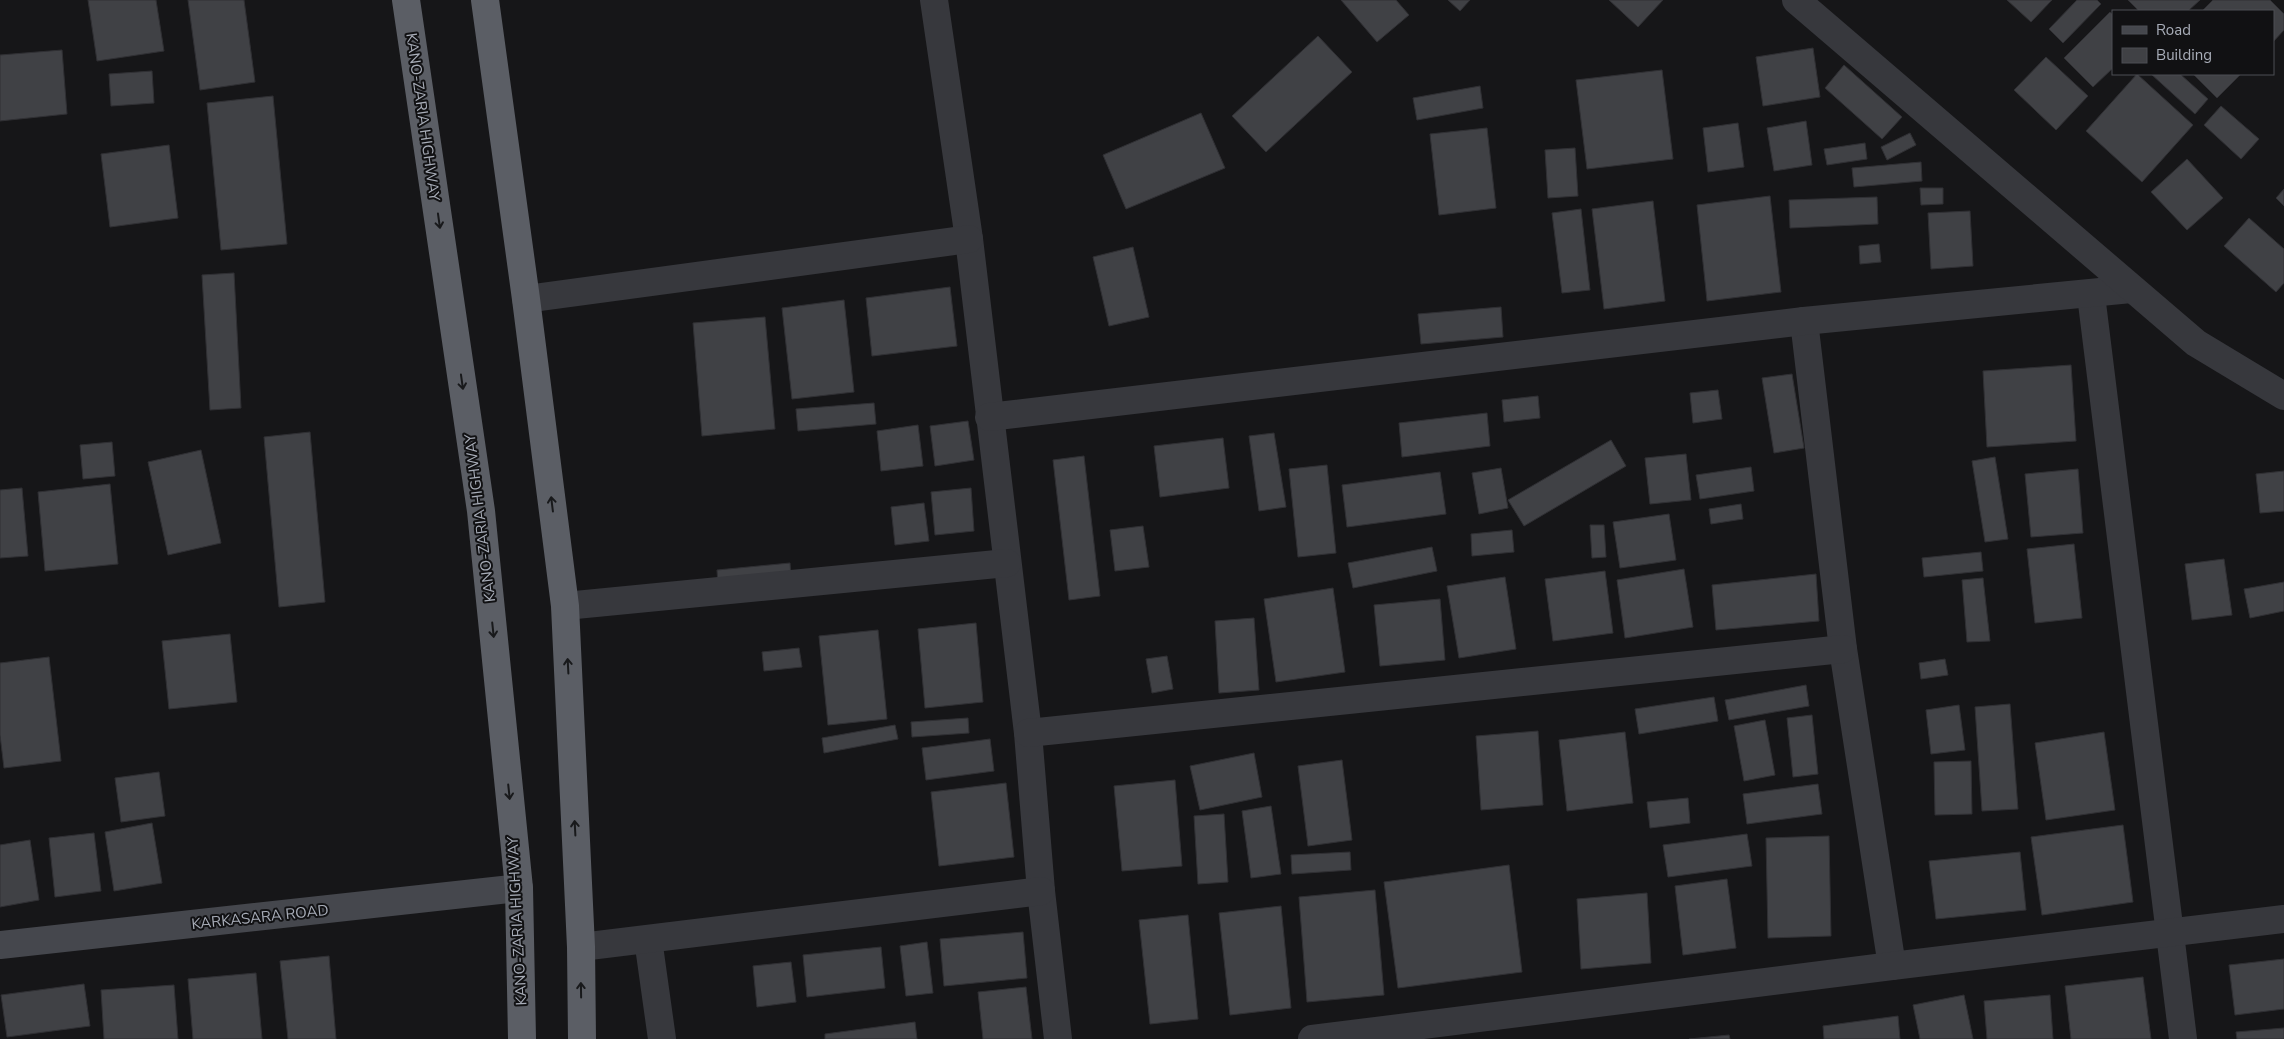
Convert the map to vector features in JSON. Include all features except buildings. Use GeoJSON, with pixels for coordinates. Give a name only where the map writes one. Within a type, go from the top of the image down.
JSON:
{"type":"FeatureCollection","features":[{"type":"Feature","properties":{"kind":"highway","name":"KANO-ZARIA HIGHWAY"},"geometry":{"type":"LineString","coordinates":[[406,0],[481,511],[519,888],[522,1039]]}},
{"type":"Feature","properties":{"kind":"highway"},"geometry":{"type":"LineString","coordinates":[[485,0],[526,299],[565,606],[581,947],[582,1039]]}},
{"type":"Feature","properties":{"kind":"main road","name":"KARKASARA ROAD"},"geometry":{"type":"LineString","coordinates":[[0,945],[519,888]]}},
{"type":"Feature","properties":{"kind":"street"},"geometry":{"type":"LineString","coordinates":[[934,0],[969,239],[988,418],[1028,733],[1041,891],[1058,1039]]}},
{"type":"Feature","properties":{"kind":"street"},"geometry":{"type":"LineString","coordinates":[[1796,0],[2196,343],[2284,396]]}},
{"type":"Feature","properties":{"kind":"street"},"geometry":{"type":"LineString","coordinates":[[526,299],[969,239]]}},
{"type":"Feature","properties":{"kind":"street"},"geometry":{"type":"LineString","coordinates":[[988,418],[1804,321],[2090,295],[2131,289]]}},
{"type":"Feature","properties":{"kind":"street"},"geometry":{"type":"LineString","coordinates":[[2090,295],[2183,1039]]}},
{"type":"Feature","properties":{"kind":"street"},"geometry":{"type":"LineString","coordinates":[[1804,321],[1843,649],[1892,966]]}},
{"type":"Feature","properties":{"kind":"street"},"geometry":{"type":"LineString","coordinates":[[565,606],[1006,563]]}},
{"type":"Feature","properties":{"kind":"street"},"geometry":{"type":"LineString","coordinates":[[1028,733],[1843,649]]}},
{"type":"Feature","properties":{"kind":"street"},"geometry":{"type":"LineString","coordinates":[[581,947],[1041,891]]}},
{"type":"Feature","properties":{"kind":"street"},"geometry":{"type":"LineString","coordinates":[[1312,1039],[1437,1031],[1892,966],[2284,919]]}},
{"type":"Feature","properties":{"kind":"street"},"geometry":{"type":"LineString","coordinates":[[648,939],[662,1039]]}}]}
